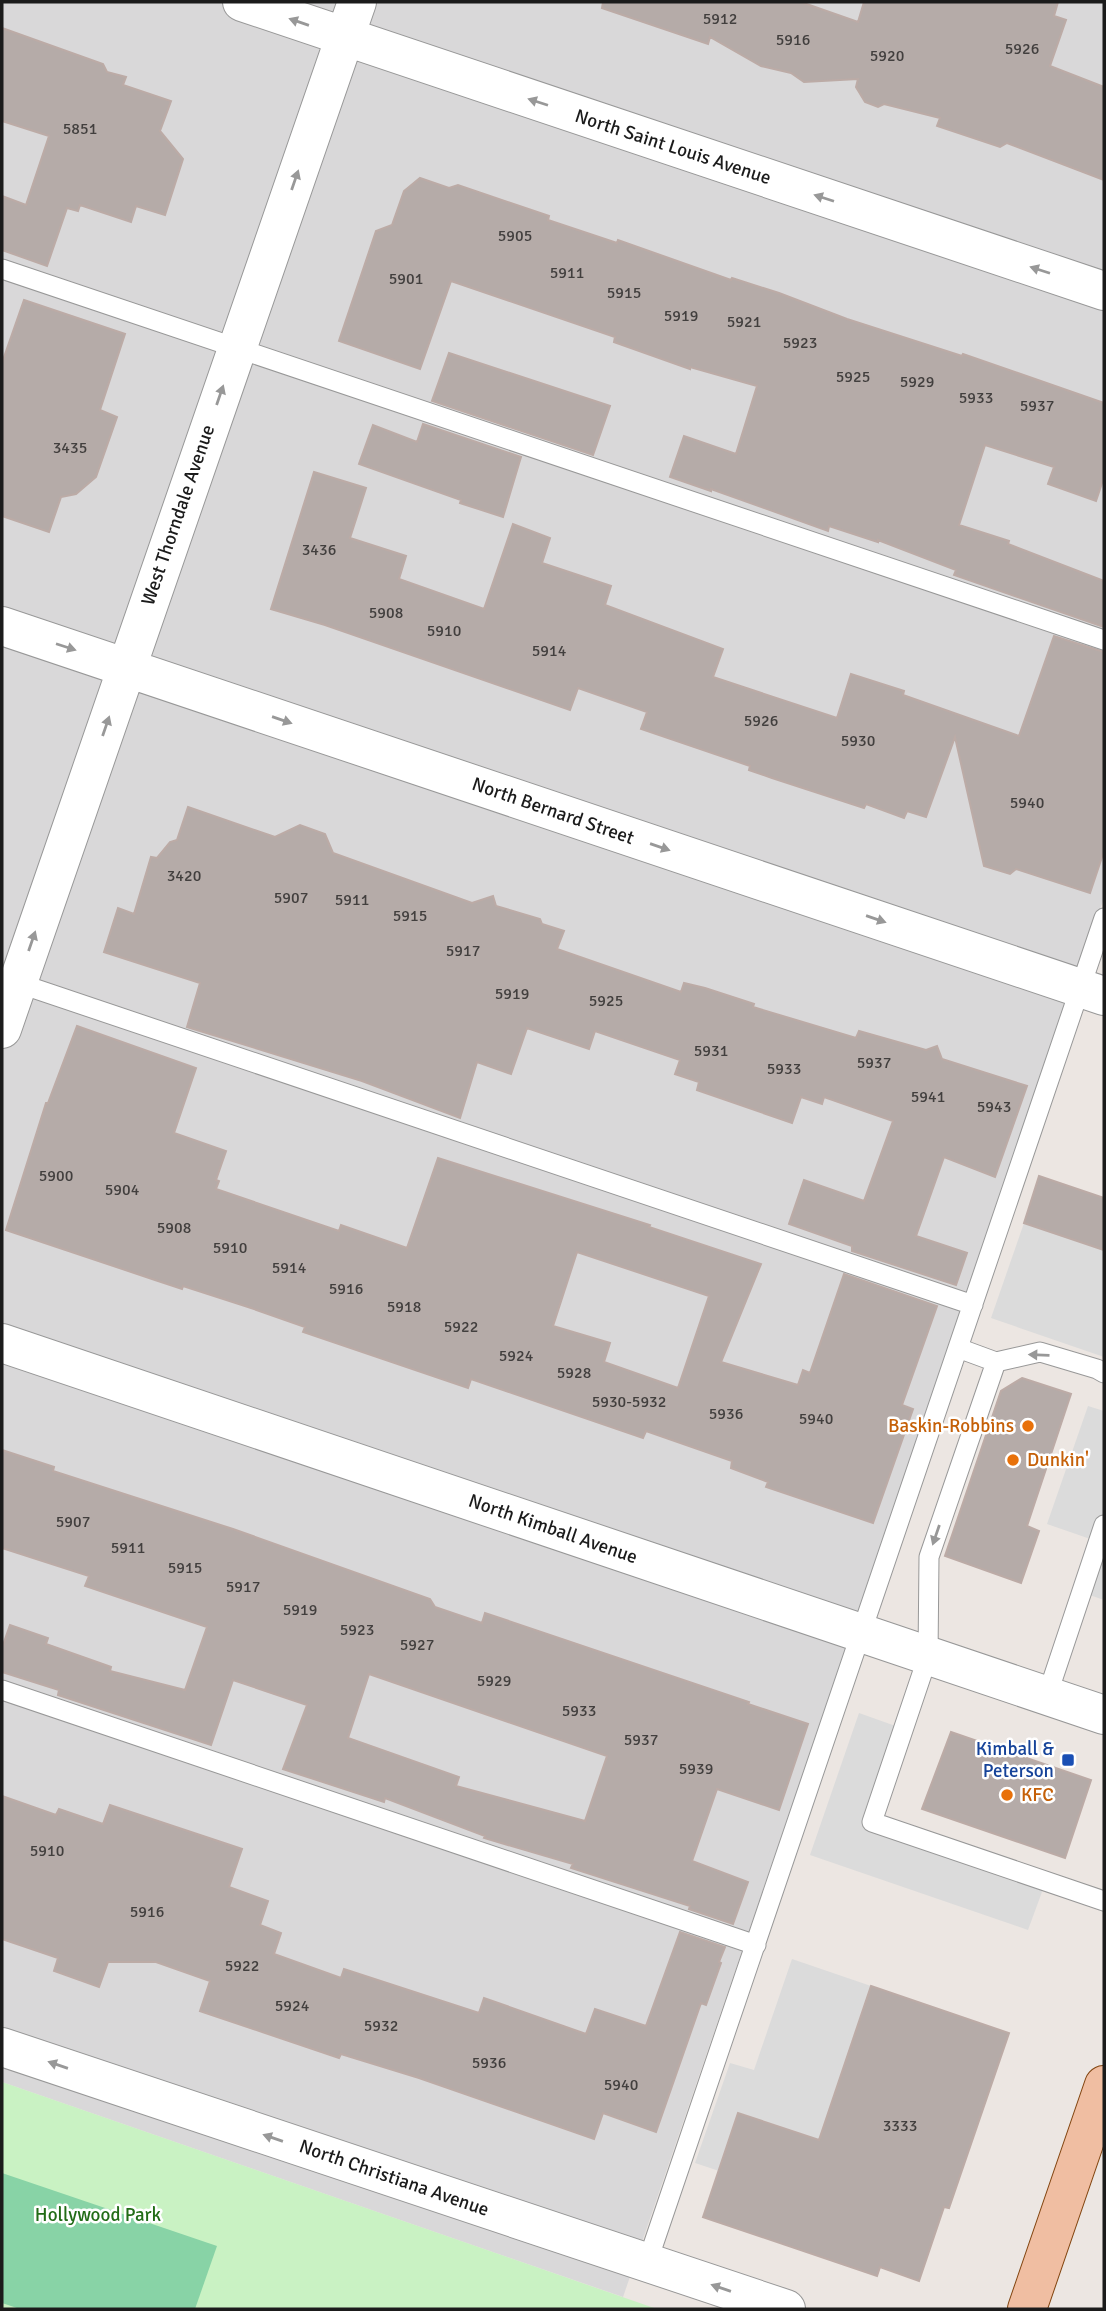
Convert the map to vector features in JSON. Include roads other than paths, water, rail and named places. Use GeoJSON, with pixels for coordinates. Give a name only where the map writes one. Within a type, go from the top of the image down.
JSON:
{"type":"FeatureCollection","features":[{"type":"Feature","properties":{"kind":"main road"},"geometry":{"type":"LineString","coordinates":[[1027,2309],[1104,2085]]}},
{"type":"Feature","properties":{"kind":"street","name":"North Saint Louis Avenue"},"geometry":{"type":"LineString","coordinates":[[242,2],[1104,291]]}},
{"type":"Feature","properties":{"kind":"street","name":"West Thorndale Avenue"},"geometry":{"type":"LineString","coordinates":[[2,1029],[10,980],[125,667],[357,2]]}},
{"type":"Feature","properties":{"kind":"street","name":"North Bernard Street"},"geometry":{"type":"LineString","coordinates":[[2,625],[1093,992]]}},
{"type":"Feature","properties":{"kind":"street","name":"North Kimball Avenue"},"geometry":{"type":"LineString","coordinates":[[2,1343],[1104,1715]]}},
{"type":"Feature","properties":{"kind":"street","name":"North Christiana Avenue"},"geometry":{"type":"LineString","coordinates":[[2,2047],[786,2309]]}},
{"type":"Feature","properties":{"kind":"lane"},"geometry":{"type":"LineString","coordinates":[[2,268],[1104,640]]}},
{"type":"Feature","properties":{"kind":"lane"},"geometry":{"type":"LineString","coordinates":[[648,2263],[973,1305],[1093,992],[1104,918]]}},
{"type":"Feature","properties":{"kind":"lane"},"geometry":{"type":"LineString","coordinates":[[10,980],[973,1305]]}},
{"type":"Feature","properties":{"kind":"lane"},"geometry":{"type":"LineString","coordinates":[[958,1348],[996,1362],[1040,1352],[1097,1368],[1104,1373]]}},
{"type":"Feature","properties":{"kind":"lane"},"geometry":{"type":"LineString","coordinates":[[996,1362],[929,1557],[928,1656],[872,1822],[1104,1901]]}},
{"type":"Feature","properties":{"kind":"lane"},"geometry":{"type":"LineString","coordinates":[[1047,1696],[1104,1525]]}},
{"type":"Feature","properties":{"kind":"lane"},"geometry":{"type":"LineString","coordinates":[[2,1690],[756,1945]]}},
{"type":"Feature","properties":{"kind":"place","name":"Baskin-Robbins"},"geometry":{"type":"Point","coordinates":[1028,1426]}},
{"type":"Feature","properties":{"kind":"place","name":"Dunkin'"},"geometry":{"type":"Point","coordinates":[1013,1460]}},
{"type":"Feature","properties":{"kind":"place","name":"Kimball & Peterson"},"geometry":{"type":"Point","coordinates":[1068,1760]}},
{"type":"Feature","properties":{"kind":"place","name":"KFC"},"geometry":{"type":"Point","coordinates":[1007,1795]}},
{"type":"Feature","properties":{"kind":"park label","name":"Hollywood Park"},"geometry":{"type":"Point","coordinates":[98,2215]}}]}
